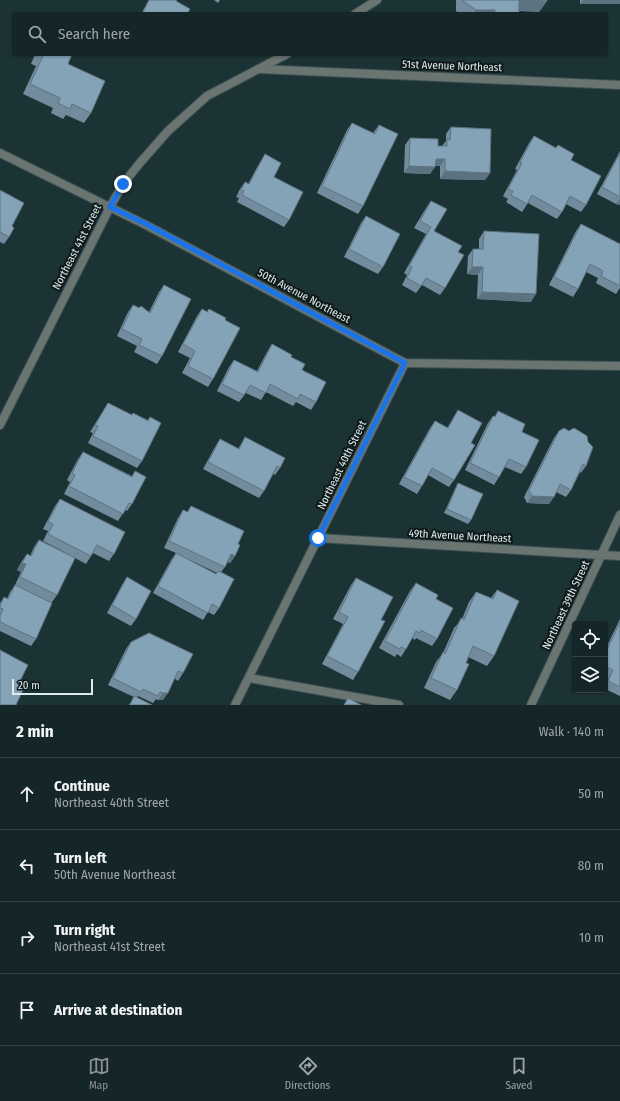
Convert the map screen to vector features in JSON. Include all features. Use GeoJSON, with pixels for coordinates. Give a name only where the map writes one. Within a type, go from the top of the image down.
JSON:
{"type":"FeatureCollection","features":[{"type":"Feature","properties":{"kind":"street"},"geometry":{"type":"LineString","coordinates":[[359,12],[377,0]]}},
{"type":"Feature","properties":{"kind":"street","name":"Northeast 41st Street"},"geometry":{"type":"LineString","coordinates":[[0,425],[123,184],[168,130],[206,96],[283,56]]}},
{"type":"Feature","properties":{"kind":"street","name":"51st Avenue Northeast"},"geometry":{"type":"LineString","coordinates":[[259,69],[620,85]]}},
{"type":"Feature","properties":{"kind":"street","name":"50th Avenue Northeast"},"geometry":{"type":"LineString","coordinates":[[0,153],[146,224],[405,363],[620,366]]}},
{"type":"Feature","properties":{"kind":"street","name":"Northeast 40th Street"},"geometry":{"type":"LineString","coordinates":[[235,705],[405,363]]}},
{"type":"Feature","properties":{"kind":"street","name":"Northeast 39th Street"},"geometry":{"type":"LineString","coordinates":[[531,705],[620,515]]}},
{"type":"Feature","properties":{"kind":"street","name":"49th Avenue Northeast"},"geometry":{"type":"LineString","coordinates":[[318,538],[620,556]]}},
{"type":"Feature","properties":{"kind":"street"},"geometry":{"type":"LineString","coordinates":[[249,678],[399,705]]}},
{"type":"Feature","properties":{"kind":"building"},"geometry":{"type":"Polygon","coordinates":[[[149,0],[177,0],[176,1],[190,9],[188,12],[143,12],[149,0]]]}},
{"type":"Feature","properties":{"kind":"building"},"geometry":{"type":"Polygon","coordinates":[[[519,0],[519,12],[476,10],[463,1],[519,0]]]}},
{"type":"Feature","properties":{"kind":"building"},"geometry":{"type":"Polygon","coordinates":[[[519,0],[547,0],[547,1],[519,0]]]}},
{"type":"Feature","properties":{"kind":"building"},"geometry":{"type":"Polygon","coordinates":[[[43,56],[71,56],[68,64],[105,81],[91,113],[72,104],[70,109],[58,103],[60,98],[30,84],[43,56]]]}},
{"type":"Feature","properties":{"kind":"building"},"geometry":{"type":"Polygon","coordinates":[[[352,123],[375,134],[379,125],[398,134],[363,206],[322,186],[352,123]]]}},
{"type":"Feature","properties":{"kind":"building"},"geometry":{"type":"Polygon","coordinates":[[[451,127],[491,129],[490,173],[445,171],[445,159],[436,159],[435,167],[409,166],[410,138],[438,139],[438,146],[447,146],[447,139],[450,140],[451,127]]]}},
{"type":"Feature","properties":{"kind":"building"},"geometry":{"type":"Polygon","coordinates":[[[534,136],[556,148],[558,145],[574,154],[571,160],[601,176],[586,205],[570,196],[562,212],[532,195],[527,204],[511,195],[513,191],[508,189],[534,136]]]}},
{"type":"Feature","properties":{"kind":"building"},"geometry":{"type":"Polygon","coordinates":[[[620,153],[620,197],[602,187],[620,153]]]}},
{"type":"Feature","properties":{"kind":"building"},"geometry":{"type":"Polygon","coordinates":[[[265,154],[281,163],[274,177],[303,192],[289,220],[242,195],[244,191],[241,190],[245,182],[249,184],[265,154]]]}},
{"type":"Feature","properties":{"kind":"building"},"geometry":{"type":"Polygon","coordinates":[[[0,190],[24,203],[12,226],[14,228],[9,237],[0,232],[0,190]]]}},
{"type":"Feature","properties":{"kind":"building"},"geometry":{"type":"Polygon","coordinates":[[[431,201],[447,209],[434,231],[462,246],[458,252],[464,255],[445,288],[426,278],[421,286],[407,278],[412,267],[409,266],[431,227],[420,221],[431,201]]]}},
{"type":"Feature","properties":{"kind":"building"},"geometry":{"type":"Polygon","coordinates":[[[366,216],[400,234],[383,267],[349,249],[366,216]]]}},
{"type":"Feature","properties":{"kind":"building"},"geometry":{"type":"Polygon","coordinates":[[[581,224],[620,244],[620,286],[601,276],[603,271],[590,264],[578,289],[554,277],[581,224]]]}},
{"type":"Feature","properties":{"kind":"building"},"geometry":{"type":"Polygon","coordinates":[[[484,231],[539,234],[536,294],[482,292],[483,267],[472,267],[473,249],[483,249],[484,231]]]}},
{"type":"Feature","properties":{"kind":"building"},"geometry":{"type":"Polygon","coordinates":[[[164,285],[191,299],[162,356],[139,345],[142,339],[122,329],[133,305],[139,308],[141,306],[150,313],[164,285]]]}},
{"type":"Feature","properties":{"kind":"building"},"geometry":{"type":"Polygon","coordinates":[[[202,309],[207,312],[209,309],[226,318],[225,320],[240,328],[213,379],[188,366],[195,351],[183,344],[202,309]]]}},
{"type":"Feature","properties":{"kind":"building"},"geometry":{"type":"Polygon","coordinates":[[[272,344],[292,355],[291,357],[305,364],[302,370],[326,382],[316,402],[300,394],[298,399],[270,384],[266,393],[250,385],[244,395],[222,384],[234,360],[258,372],[272,344]]]}},
{"type":"Feature","properties":{"kind":"building"},"geometry":{"type":"Polygon","coordinates":[[[108,403],[132,415],[133,413],[148,421],[150,417],[161,423],[142,461],[93,436],[98,426],[95,425],[108,403]]]}},
{"type":"Feature","properties":{"kind":"building"},"geometry":{"type":"Polygon","coordinates":[[[458,410],[482,423],[471,443],[475,445],[454,480],[432,468],[422,486],[404,477],[435,421],[448,428],[458,410]]]}},
{"type":"Feature","properties":{"kind":"building"},"geometry":{"type":"Polygon","coordinates":[[[498,411],[525,424],[522,432],[539,440],[526,467],[509,459],[499,477],[470,463],[493,416],[495,417],[498,411]]]}},
{"type":"Feature","properties":{"kind":"building"},"geometry":{"type":"Polygon","coordinates":[[[564,428],[569,431],[574,428],[587,436],[588,442],[593,447],[586,466],[583,464],[571,490],[560,484],[554,497],[532,496],[529,490],[559,431],[564,428]]]}},
{"type":"Feature","properties":{"kind":"building"},"geometry":{"type":"Polygon","coordinates":[[[245,437],[285,458],[280,468],[277,466],[264,491],[208,462],[220,439],[239,449],[245,437]]]}},
{"type":"Feature","properties":{"kind":"building"},"geometry":{"type":"Polygon","coordinates":[[[83,452],[132,477],[135,471],[146,477],[132,504],[129,503],[123,514],[69,486],[75,475],[72,473],[83,452]]]}},
{"type":"Feature","properties":{"kind":"building"},"geometry":{"type":"Polygon","coordinates":[[[458,483],[483,494],[471,520],[447,509],[458,483]]]}},
{"type":"Feature","properties":{"kind":"building"},"geometry":{"type":"Polygon","coordinates":[[[60,499],[125,532],[114,554],[97,545],[91,556],[48,534],[53,524],[48,522],[60,499]]]}},
{"type":"Feature","properties":{"kind":"building"},"geometry":{"type":"Polygon","coordinates":[[[191,506],[244,531],[238,544],[240,545],[235,556],[231,554],[225,567],[169,541],[183,510],[188,512],[191,506]]]}},
{"type":"Feature","properties":{"kind":"building"},"geometry":{"type":"Polygon","coordinates":[[[39,540],[75,558],[57,595],[20,577],[26,564],[22,563],[27,554],[31,556],[39,540]]]}},
{"type":"Feature","properties":{"kind":"building"},"geometry":{"type":"Polygon","coordinates":[[[176,553],[216,574],[219,571],[234,579],[219,608],[212,604],[208,613],[158,586],[176,553]]]}},
{"type":"Feature","properties":{"kind":"building"},"geometry":{"type":"Polygon","coordinates":[[[127,577],[151,591],[136,619],[112,605],[127,577]]]}},
{"type":"Feature","properties":{"kind":"building"},"geometry":{"type":"Polygon","coordinates":[[[356,578],[393,597],[381,620],[385,621],[358,672],[327,656],[348,617],[339,612],[356,578]]]}},
{"type":"Feature","properties":{"kind":"building"},"geometry":{"type":"Polygon","coordinates":[[[416,583],[438,595],[436,599],[453,608],[437,639],[421,630],[420,633],[416,631],[406,649],[401,647],[400,649],[385,641],[416,583]]]}},
{"type":"Feature","properties":{"kind":"building"},"geometry":{"type":"Polygon","coordinates":[[[15,585],[52,603],[36,639],[0,622],[0,616],[3,609],[0,608],[0,606],[4,597],[8,599],[15,585]]]}},
{"type":"Feature","properties":{"kind":"building"},"geometry":{"type":"Polygon","coordinates":[[[497,590],[519,601],[494,656],[473,646],[466,663],[469,664],[457,690],[431,678],[443,652],[445,654],[461,618],[464,620],[476,592],[493,599],[497,590]]]}},
{"type":"Feature","properties":{"kind":"building"},"geometry":{"type":"Polygon","coordinates":[[[620,622],[620,687],[608,681],[613,670],[608,668],[608,648],[620,622]]]}},
{"type":"Feature","properties":{"kind":"building"},"geometry":{"type":"Polygon","coordinates":[[[149,633],[193,654],[183,673],[178,671],[168,693],[160,692],[158,696],[143,689],[141,692],[113,678],[131,642],[149,633]]]}},
{"type":"Feature","properties":{"kind":"building"},"geometry":{"type":"Polygon","coordinates":[[[0,650],[28,665],[18,685],[24,688],[16,705],[0,705],[0,650]]]}},
{"type":"Feature","properties":{"kind":"building"},"geometry":{"type":"Polygon","coordinates":[[[134,696],[152,705],[130,705],[134,696]]]}},
{"type":"Feature","properties":{"kind":"building"},"geometry":{"type":"Polygon","coordinates":[[[348,698],[361,705],[344,705],[348,698]]]}},
{"type":"Feature","properties":{"kind":"route"},"geometry":{"type":"LineString","coordinates":[[123,184],[110,207],[146,224],[405,363],[318,538]]}}]}
